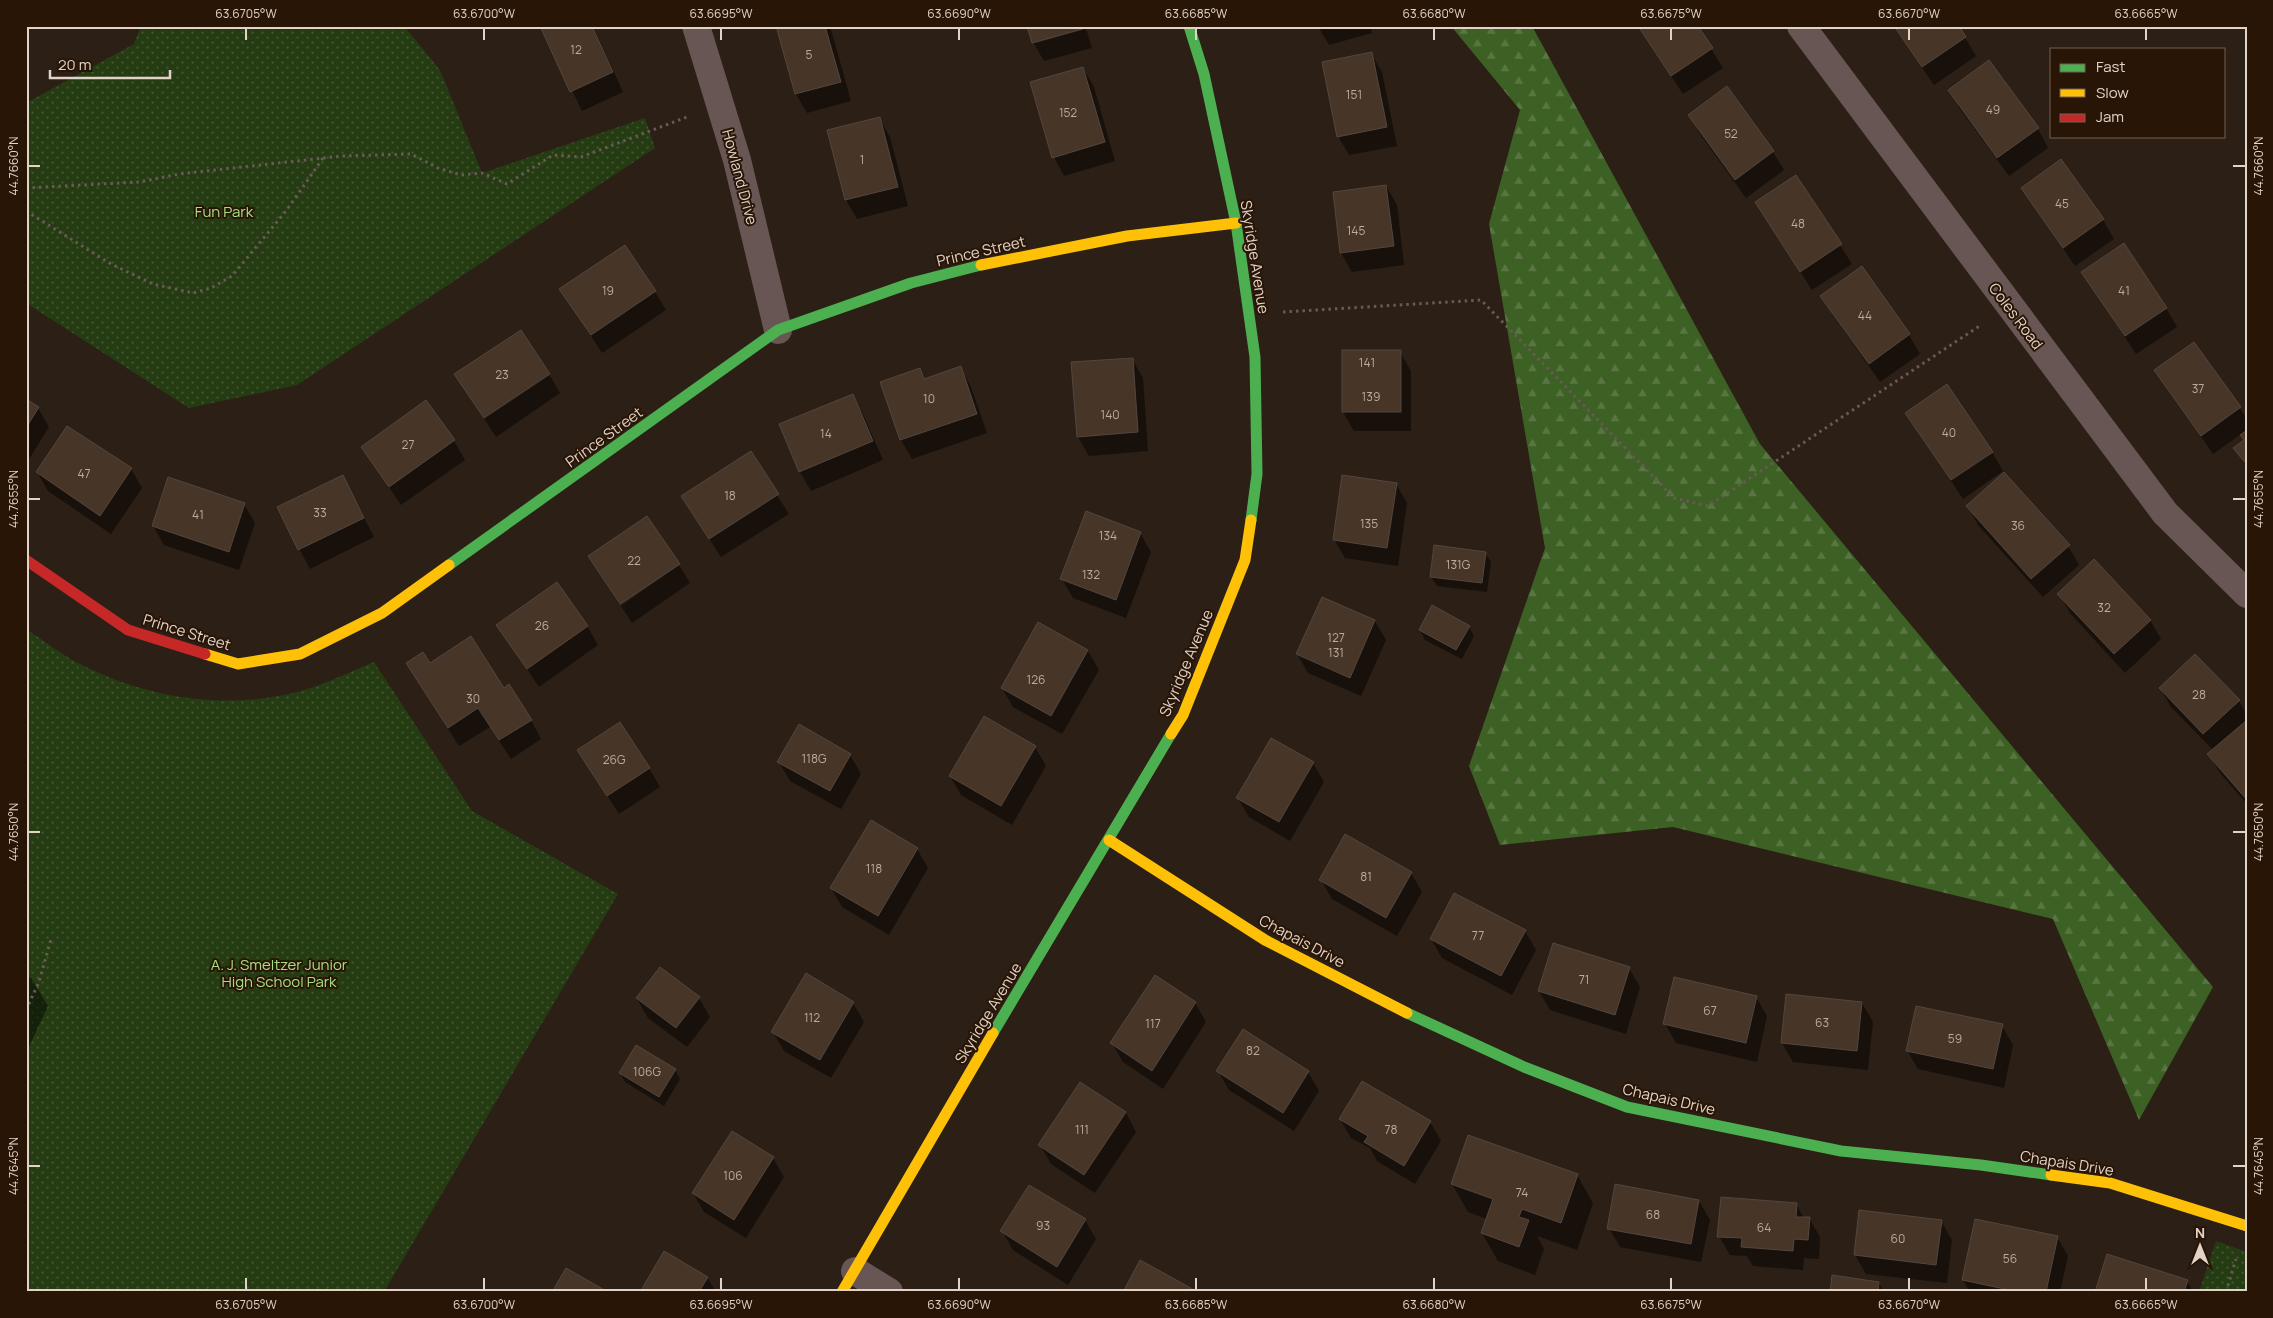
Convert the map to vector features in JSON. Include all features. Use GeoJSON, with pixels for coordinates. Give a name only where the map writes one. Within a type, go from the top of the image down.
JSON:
{"type":"FeatureCollection","features":[{"type":"Feature","properties":{"kind":"street","name":"Howland Drive"},"geometry":{"type":"LineString","coordinates":[[696,26],[737,160],[778,330]]}},
{"type":"Feature","properties":{"kind":"street","name":"Skyridge Avenue"},"geometry":{"type":"LineString","coordinates":[[849,1281],[992,1034],[1183,715],[1245,560],[1257,474],[1255,357],[1236,223],[1204,74],[1189,26]]}},
{"type":"Feature","properties":{"kind":"street","name":"Coles Road"},"geometry":{"type":"LineString","coordinates":[[1801,26],[2164,513],[2247,594]]}},
{"type":"Feature","properties":{"kind":"street","name":"Prince Street"},"geometry":{"type":"LineString","coordinates":[[26,560],[128,630],[238,664],[300,654],[382,613],[778,330],[911,283],[1011,258],[1127,236],[1236,223]]}},
{"type":"Feature","properties":{"kind":"street","name":"Chapais Drive"},"geometry":{"type":"LineString","coordinates":[[1109,840],[1265,940],[1399,1009],[1524,1067],[1627,1106],[1840,1151],[1981,1164],[2110,1183],[2247,1226]]}},
{"type":"Feature","properties":{"kind":"street"},"geometry":{"type":"LineString","coordinates":[[849,1281],[889,1292]]}},
{"type":"Feature","properties":{"kind":"path"},"geometry":{"type":"LineString","coordinates":[[26,188],[139,182],[179,174],[342,156],[411,154],[438,168],[461,175],[482,173],[507,184],[554,155],[581,157],[720,104]]}},
{"type":"Feature","properties":{"kind":"path"},"geometry":{"type":"LineString","coordinates":[[26,211],[111,264],[152,284],[193,293],[211,288],[232,276],[286,211],[323,158]]}},
{"type":"Feature","properties":{"kind":"path"},"geometry":{"type":"LineString","coordinates":[[1248,314],[1481,300],[1674,498],[1708,506],[2009,306]]}},
{"type":"Feature","properties":{"kind":"path"},"geometry":{"type":"LineString","coordinates":[[26,1010],[39,982],[51,939]]}},
{"type":"Feature","properties":{"kind":"green space","name":"Fun Park"},"geometry":{"type":"Polygon","coordinates":[[[141,26],[404,26],[440,70],[482,173],[645,118],[655,148],[297,385],[189,408],[26,303],[26,103],[134,44],[141,26]]]}},
{"type":"Feature","properties":{"kind":"green space"},"geometry":{"type":"Polygon","coordinates":[[[1451,26],[1532,26],[1760,444],[2213,987],[2139,1120],[2053,919],[1673,827],[1500,845],[1469,766],[1545,548],[1489,224],[1520,110],[1451,26]]]}},
{"type":"Feature","properties":{"kind":"green space","name":"A. J. Smeltzer Junior High School Park"},"geometry":{"type":"Polygon","coordinates":[[[26,629],[69,658],[111,678],[139,688],[197,699],[227,701],[285,695],[314,687],[374,662],[472,811],[618,894],[384,1292],[26,1292],[26,629]]]}},
{"type":"Feature","properties":{"kind":"green space"},"geometry":{"type":"Polygon","coordinates":[[[2216,1241],[2247,1252],[2247,1292],[2199,1292],[2216,1241]]]}},
{"type":"Feature","properties":{"kind":"building"},"geometry":{"type":"Polygon","coordinates":[[[540,26],[592,26],[613,72],[570,92],[540,26]]]}},
{"type":"Feature","properties":{"kind":"building"},"geometry":{"type":"Polygon","coordinates":[[[776,26],[825,26],[841,82],[795,94],[776,26]]]}},
{"type":"Feature","properties":{"kind":"building"},"geometry":{"type":"Polygon","coordinates":[[[1027,26],[1081,26],[1082,29],[1032,43],[1027,26]]]}},
{"type":"Feature","properties":{"kind":"building"},"geometry":{"type":"Polygon","coordinates":[[[1638,26],[1698,26],[1713,48],[1671,76],[1638,26]]]}},
{"type":"Feature","properties":{"kind":"building"},"geometry":{"type":"Polygon","coordinates":[[[1894,26],[1959,26],[1966,37],[1922,67],[1894,26]]]}},
{"type":"Feature","properties":{"kind":"building"},"geometry":{"type":"Polygon","coordinates":[[[1372,52],[1387,127],[1337,137],[1322,62],[1372,52]]]}},
{"type":"Feature","properties":{"kind":"building"},"geometry":{"type":"Polygon","coordinates":[[[1989,60],[2039,128],[1997,158],[1948,90],[1989,60]]]}},
{"type":"Feature","properties":{"kind":"building"},"geometry":{"type":"Polygon","coordinates":[[[1083,67],[1105,142],[1052,158],[1030,82],[1083,67]]]}},
{"type":"Feature","properties":{"kind":"building"},"geometry":{"type":"Polygon","coordinates":[[[1727,86],[1774,151],[1735,180],[1688,115],[1727,86]]]}},
{"type":"Feature","properties":{"kind":"building"},"geometry":{"type":"Polygon","coordinates":[[[880,117],[898,187],[845,200],[827,130],[880,117]]]}},
{"type":"Feature","properties":{"kind":"building"},"geometry":{"type":"Polygon","coordinates":[[[2061,159],[2104,219],[2063,248],[2021,188],[2061,159]]]}},
{"type":"Feature","properties":{"kind":"building"},"geometry":{"type":"Polygon","coordinates":[[[1796,175],[1842,244],[1800,272],[1755,202],[1796,175]]]}},
{"type":"Feature","properties":{"kind":"building"},"geometry":{"type":"Polygon","coordinates":[[[1386,185],[1394,246],[1340,253],[1333,192],[1386,185]]]}},
{"type":"Feature","properties":{"kind":"building"},"geometry":{"type":"Polygon","coordinates":[[[2124,243],[2167,308],[2125,336],[2081,272],[2124,243]]]}},
{"type":"Feature","properties":{"kind":"building"},"geometry":{"type":"Polygon","coordinates":[[[625,245],[656,291],[591,335],[559,289],[625,245]]]}},
{"type":"Feature","properties":{"kind":"building"},"geometry":{"type":"Polygon","coordinates":[[[1862,266],[1910,334],[1869,364],[1820,296],[1862,266]]]}},
{"type":"Feature","properties":{"kind":"building"},"geometry":{"type":"Polygon","coordinates":[[[521,330],[550,374],[484,418],[454,374],[521,330]]]}},
{"type":"Feature","properties":{"kind":"building"},"geometry":{"type":"Polygon","coordinates":[[[2194,342],[2241,407],[2201,436],[2154,370],[2194,342]]]}},
{"type":"Feature","properties":{"kind":"building"},"geometry":{"type":"Polygon","coordinates":[[[1342,350],[1401,350],[1401,412],[1342,412],[1342,350]]]}},
{"type":"Feature","properties":{"kind":"building"},"geometry":{"type":"Polygon","coordinates":[[[1133,358],[1138,432],[1077,437],[1071,362],[1133,358]]]}},
{"type":"Feature","properties":{"kind":"building"},"geometry":{"type":"Polygon","coordinates":[[[961,366],[977,414],[900,440],[880,382],[920,368],[924,379],[961,366]]]}},
{"type":"Feature","properties":{"kind":"building"},"geometry":{"type":"Polygon","coordinates":[[[1947,384],[1993,452],[1951,480],[1905,413],[1947,384]]]}},
{"type":"Feature","properties":{"kind":"building"},"geometry":{"type":"Polygon","coordinates":[[[853,394],[873,441],[799,472],[779,424],[853,394]]]}},
{"type":"Feature","properties":{"kind":"building"},"geometry":{"type":"Polygon","coordinates":[[[26,399],[39,407],[26,428],[26,399]]]}},
{"type":"Feature","properties":{"kind":"building"},"geometry":{"type":"Polygon","coordinates":[[[426,400],[455,440],[389,487],[361,447],[426,400]]]}},
{"type":"Feature","properties":{"kind":"building"},"geometry":{"type":"Polygon","coordinates":[[[67,426],[132,468],[100,516],[36,472],[67,426]]]}},
{"type":"Feature","properties":{"kind":"building"},"geometry":{"type":"Polygon","coordinates":[[[2247,430],[2247,465],[2233,448],[2244,440],[2240,435],[2247,430]]]}},
{"type":"Feature","properties":{"kind":"building"},"geometry":{"type":"Polygon","coordinates":[[[751,451],[779,494],[709,539],[681,496],[751,451]]]}},
{"type":"Feature","properties":{"kind":"building"},"geometry":{"type":"Polygon","coordinates":[[[2004,472],[2070,545],[2031,579],[1966,506],[2004,472]]]}},
{"type":"Feature","properties":{"kind":"building"},"geometry":{"type":"Polygon","coordinates":[[[343,475],[364,518],[298,550],[277,507],[343,475]]]}},
{"type":"Feature","properties":{"kind":"building"},"geometry":{"type":"Polygon","coordinates":[[[1342,475],[1397,483],[1387,548],[1333,540],[1342,475]]]}},
{"type":"Feature","properties":{"kind":"building"},"geometry":{"type":"Polygon","coordinates":[[[168,477],[245,503],[229,552],[152,526],[168,477]]]}},
{"type":"Feature","properties":{"kind":"building"},"geometry":{"type":"Polygon","coordinates":[[[1086,511],[1141,532],[1116,600],[1060,579],[1086,511]]]}},
{"type":"Feature","properties":{"kind":"building"},"geometry":{"type":"Polygon","coordinates":[[[647,516],[680,564],[620,604],[588,556],[647,516]]]}},
{"type":"Feature","properties":{"kind":"building"},"geometry":{"type":"Polygon","coordinates":[[[1434,545],[1486,552],[1482,583],[1430,577],[1434,545]]]}},
{"type":"Feature","properties":{"kind":"building"},"geometry":{"type":"Polygon","coordinates":[[[2094,559],[2151,620],[2114,654],[2057,594],[2094,559]]]}},
{"type":"Feature","properties":{"kind":"building"},"geometry":{"type":"Polygon","coordinates":[[[557,582],[588,626],[527,669],[496,625],[557,582]]]}},
{"type":"Feature","properties":{"kind":"building"},"geometry":{"type":"Polygon","coordinates":[[[1322,597],[1375,620],[1350,678],[1296,654],[1322,597]]]}},
{"type":"Feature","properties":{"kind":"building"},"geometry":{"type":"Polygon","coordinates":[[[1432,605],[1470,626],[1456,650],[1419,630],[1432,605]]]}},
{"type":"Feature","properties":{"kind":"building"},"geometry":{"type":"Polygon","coordinates":[[[1038,622],[1088,650],[1051,716],[1001,688],[1038,622]]]}},
{"type":"Feature","properties":{"kind":"building"},"geometry":{"type":"Polygon","coordinates":[[[471,636],[504,688],[509,684],[532,720],[499,740],[478,708],[448,728],[406,663],[423,652],[430,663],[471,636]]]}},
{"type":"Feature","properties":{"kind":"building"},"geometry":{"type":"Polygon","coordinates":[[[2195,654],[2240,700],[2203,734],[2159,688],[2195,654]]]}},
{"type":"Feature","properties":{"kind":"building"},"geometry":{"type":"Polygon","coordinates":[[[984,716],[1036,746],[1001,806],[949,776],[984,716]]]}},
{"type":"Feature","properties":{"kind":"building"},"geometry":{"type":"Polygon","coordinates":[[[2247,720],[2247,800],[2207,754],[2247,720]]]}},
{"type":"Feature","properties":{"kind":"building"},"geometry":{"type":"Polygon","coordinates":[[[620,722],[650,768],[607,796],[577,750],[620,722]]]}},
{"type":"Feature","properties":{"kind":"building"},"geometry":{"type":"Polygon","coordinates":[[[799,724],[851,754],[830,791],[777,762],[799,724]]]}},
{"type":"Feature","properties":{"kind":"building"},"geometry":{"type":"Polygon","coordinates":[[[1271,738],[1314,762],[1279,822],[1236,798],[1271,738]]]}},
{"type":"Feature","properties":{"kind":"building"},"geometry":{"type":"Polygon","coordinates":[[[871,820],[918,848],[878,916],[830,888],[871,820]]]}},
{"type":"Feature","properties":{"kind":"building"},"geometry":{"type":"Polygon","coordinates":[[[1345,834],[1412,872],[1386,918],[1319,880],[1345,834]]]}},
{"type":"Feature","properties":{"kind":"building"},"geometry":{"type":"Polygon","coordinates":[[[1454,893],[1526,930],[1501,976],[1430,939],[1454,893]]]}},
{"type":"Feature","properties":{"kind":"building"},"geometry":{"type":"Polygon","coordinates":[[[1553,943],[1630,967],[1615,1015],[1538,991],[1553,943]]]}},
{"type":"Feature","properties":{"kind":"building"},"geometry":{"type":"Polygon","coordinates":[[[660,967],[700,997],[676,1028],[636,998],[660,967]]]}},
{"type":"Feature","properties":{"kind":"building"},"geometry":{"type":"Polygon","coordinates":[[[806,973],[854,1002],[820,1060],[771,1032],[806,973]]]}},
{"type":"Feature","properties":{"kind":"building"},"geometry":{"type":"Polygon","coordinates":[[[1155,975],[1196,1002],[1152,1071],[1110,1043],[1155,975]]]}},
{"type":"Feature","properties":{"kind":"building"},"geometry":{"type":"Polygon","coordinates":[[[1674,977],[1757,996],[1746,1043],[1663,1024],[1674,977]]]}},
{"type":"Feature","properties":{"kind":"building"},"geometry":{"type":"Polygon","coordinates":[[[1786,994],[1862,1002],[1857,1051],[1781,1043],[1786,994]]]}},
{"type":"Feature","properties":{"kind":"building"},"geometry":{"type":"Polygon","coordinates":[[[1916,1006],[2003,1024],[1993,1069],[1906,1051],[1916,1006]]]}},
{"type":"Feature","properties":{"kind":"building"},"geometry":{"type":"Polygon","coordinates":[[[1243,1029],[1309,1071],[1283,1113],[1216,1071],[1243,1029]]]}},
{"type":"Feature","properties":{"kind":"building"},"geometry":{"type":"Polygon","coordinates":[[[636,1045],[676,1069],[659,1097],[619,1073],[636,1045]]]}},
{"type":"Feature","properties":{"kind":"building"},"geometry":{"type":"Polygon","coordinates":[[[1362,1081],[1431,1121],[1404,1166],[1364,1142],[1368,1136],[1339,1119],[1362,1081]]]}},
{"type":"Feature","properties":{"kind":"building"},"geometry":{"type":"Polygon","coordinates":[[[1080,1082],[1126,1112],[1084,1175],[1038,1145],[1080,1082]]]}},
{"type":"Feature","properties":{"kind":"building"},"geometry":{"type":"Polygon","coordinates":[[[732,1131],[774,1157],[734,1220],[692,1193],[732,1131]]]}},
{"type":"Feature","properties":{"kind":"building"},"geometry":{"type":"Polygon","coordinates":[[[1468,1135],[1578,1174],[1561,1223],[1522,1209],[1519,1217],[1529,1220],[1519,1247],[1481,1233],[1493,1199],[1451,1184],[1468,1135]]]}},
{"type":"Feature","properties":{"kind":"building"},"geometry":{"type":"Polygon","coordinates":[[[1615,1184],[1699,1200],[1691,1244],[1607,1229],[1615,1184]]]}},
{"type":"Feature","properties":{"kind":"building"},"geometry":{"type":"Polygon","coordinates":[[[1029,1185],[1086,1219],[1057,1267],[1000,1231],[1029,1185]]]}},
{"type":"Feature","properties":{"kind":"building"},"geometry":{"type":"Polygon","coordinates":[[[1721,1197],[1797,1203],[1796,1217],[1810,1217],[1808,1240],[1794,1239],[1793,1251],[1741,1247],[1742,1238],[1717,1237],[1721,1197]]]}},
{"type":"Feature","properties":{"kind":"building"},"geometry":{"type":"Polygon","coordinates":[[[1859,1210],[1942,1220],[1936,1265],[1854,1255],[1859,1210]]]}},
{"type":"Feature","properties":{"kind":"building"},"geometry":{"type":"Polygon","coordinates":[[[1975,1219],[2058,1236],[2046,1292],[2019,1292],[1962,1280],[1975,1219]]]}},
{"type":"Feature","properties":{"kind":"building"},"geometry":{"type":"Polygon","coordinates":[[[664,1251],[708,1277],[699,1292],[640,1292],[664,1251]]]}},
{"type":"Feature","properties":{"kind":"building"},"geometry":{"type":"Polygon","coordinates":[[[2107,1254],[2188,1280],[2184,1292],[2095,1292],[2107,1254]]]}},
{"type":"Feature","properties":{"kind":"building"},"geometry":{"type":"Polygon","coordinates":[[[1140,1260],[1198,1292],[1123,1292],[1140,1260]]]}},
{"type":"Feature","properties":{"kind":"building"},"geometry":{"type":"Polygon","coordinates":[[[566,1268],[608,1292],[552,1292],[566,1268]]]}},
{"type":"Feature","properties":{"kind":"building"},"geometry":{"type":"Polygon","coordinates":[[[1832,1275],[1879,1282],[1878,1292],[1830,1292],[1832,1275]]]}},
{"type":"Feature","properties":{"kind":"traffic: fast"},"geometry":{"type":"LineString","coordinates":[[1189,26],[1204,74],[1236,223],[1255,357],[1257,474],[1251,520]]}},
{"type":"Feature","properties":{"kind":"traffic: fast"},"geometry":{"type":"LineString","coordinates":[[449,565],[778,330],[911,283],[981,265]]}},
{"type":"Feature","properties":{"kind":"traffic: fast"},"geometry":{"type":"LineString","coordinates":[[993,1033],[1171,734]]}},
{"type":"Feature","properties":{"kind":"traffic: fast"},"geometry":{"type":"LineString","coordinates":[[1407,1013],[1524,1067],[1627,1107],[1841,1151],[1981,1165],[2051,1175]]}},
{"type":"Feature","properties":{"kind":"traffic: slow"},"geometry":{"type":"LineString","coordinates":[[981,265],[1127,236],[1236,223]]}},
{"type":"Feature","properties":{"kind":"traffic: slow"},"geometry":{"type":"LineString","coordinates":[[1171,734],[1183,715],[1245,560],[1251,520]]}},
{"type":"Feature","properties":{"kind":"traffic: slow"},"geometry":{"type":"LineString","coordinates":[[205,654],[238,664],[300,654],[382,613],[449,565]]}},
{"type":"Feature","properties":{"kind":"traffic: slow"},"geometry":{"type":"LineString","coordinates":[[1109,840],[1265,940],[1407,1013]]}},
{"type":"Feature","properties":{"kind":"traffic: slow"},"geometry":{"type":"LineString","coordinates":[[842,1292],[993,1033]]}},
{"type":"Feature","properties":{"kind":"traffic: slow"},"geometry":{"type":"LineString","coordinates":[[2051,1175],[2110,1183],[2247,1226]]}},
{"type":"Feature","properties":{"kind":"traffic: jam"},"geometry":{"type":"LineString","coordinates":[[26,560],[128,630],[205,654]]}}]}
